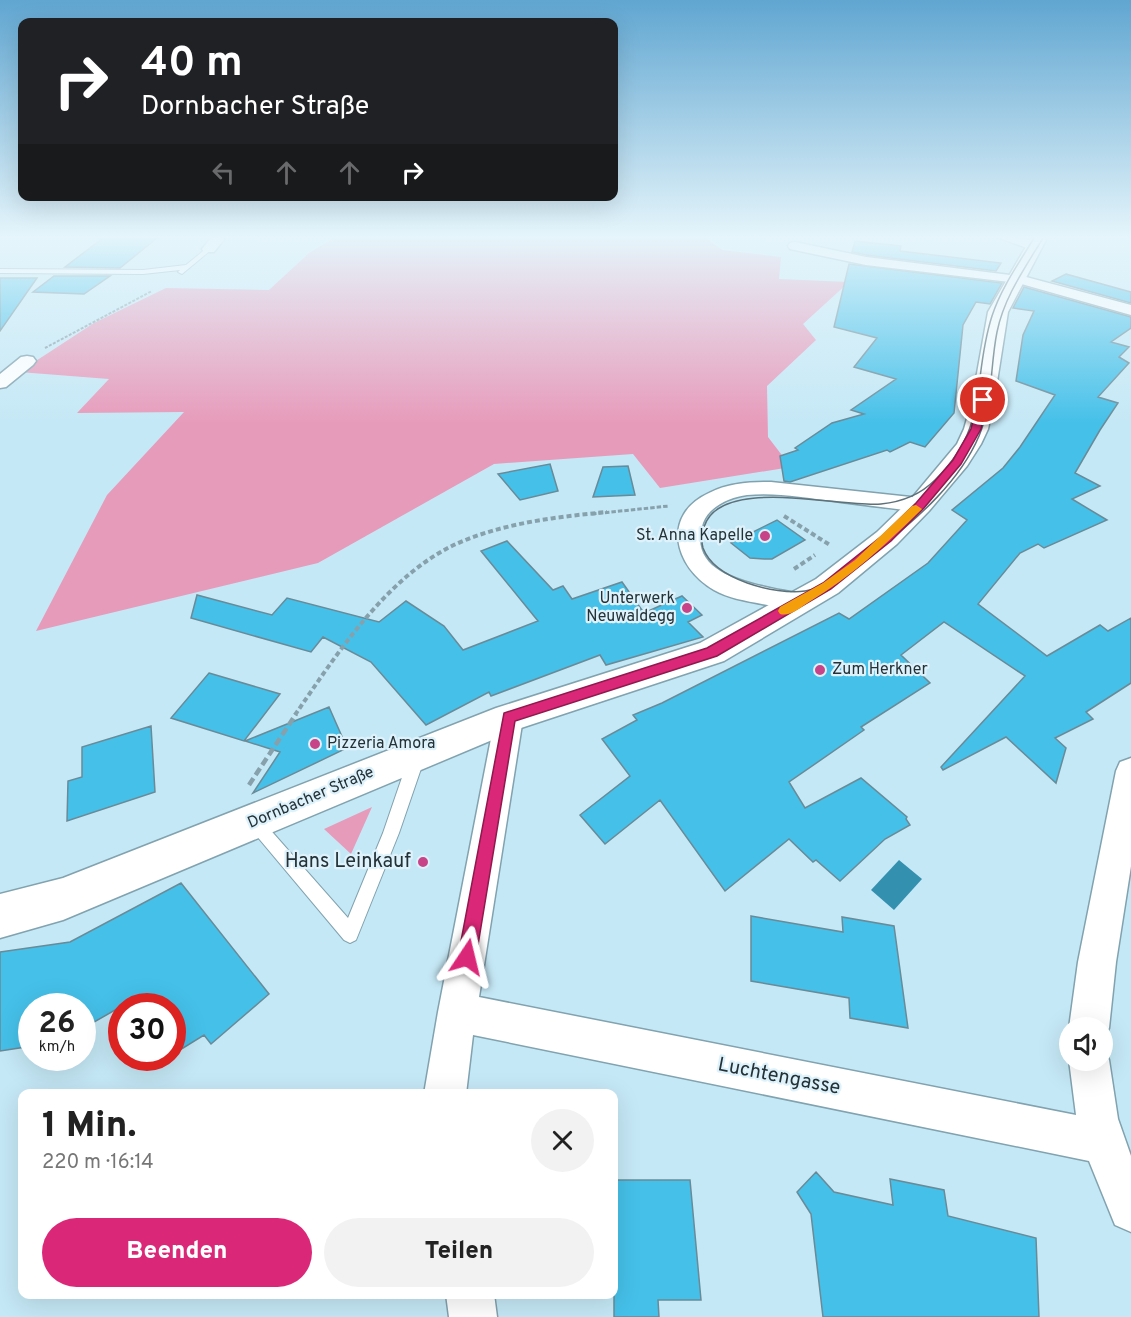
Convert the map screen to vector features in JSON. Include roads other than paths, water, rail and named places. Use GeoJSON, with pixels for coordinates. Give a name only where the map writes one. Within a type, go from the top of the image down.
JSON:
{"type":"FeatureCollection","features":[{"type":"Feature","properties":{"kind":"main road","name":"Dornbacher Straße"},"geometry":{"type":"LineString","coordinates":[[0,916],[63,899],[509,718],[712,652],[798,602],[859,563],[920,505],[958,461],[976,429],[996,318],[1005,299]]}},
{"type":"Feature","properties":{"kind":"street"},"geometry":{"type":"LineString","coordinates":[[1091,299],[1131,310]]}},
{"type":"Feature","properties":{"kind":"street"},"geometry":{"type":"LineString","coordinates":[[0,383],[27,361]]}},
{"type":"Feature","properties":{"kind":"street"},"geometry":{"type":"LineString","coordinates":[[798,602],[723,584],[703,567],[689,547],[687,536],[689,524],[699,509],[718,495],[753,488],[804,491],[920,505]]}},
{"type":"Feature","properties":{"kind":"street"},"geometry":{"type":"LineString","coordinates":[[446,1089],[457,1012],[509,718]]}},
{"type":"Feature","properties":{"kind":"street"},"geometry":{"type":"LineString","coordinates":[[1090,1017],[1097,962],[1131,771]]}},
{"type":"Feature","properties":{"kind":"street","name":"Luchtengasse"},"geometry":{"type":"LineString","coordinates":[[457,1012],[1102,1142]]}},
{"type":"Feature","properties":{"kind":"street"},"geometry":{"type":"LineString","coordinates":[[1089,1071],[1090,1088],[1102,1142],[1131,1209]]}},
{"type":"Feature","properties":{"kind":"street"},"geometry":{"type":"LineString","coordinates":[[471,1299],[473,1317]]}},
{"type":"Feature","properties":{"kind":"lane"},"geometry":{"type":"LineString","coordinates":[[253,822],[350,934],[391,833],[418,754]]}},
{"type":"Feature","properties":{"kind":"water"},"geometry":{"type":"Polygon","coordinates":[[[899,860],[922,879],[894,910],[871,890],[899,860]]]}},
{"type":"Feature","properties":{"kind":"tram line"},"geometry":{"type":"LineString","coordinates":[[999,299],[986,339],[972,421],[965,440],[953,460],[935,480],[910,497],[881,504],[783,498],[756,498],[733,502],[715,511],[704,527],[702,545],[710,559],[733,577],[763,588],[792,592],[816,589],[855,568],[924,511],[950,483],[979,436],[987,411],[997,332],[1008,299]]}},
{"type":"Feature","properties":{"kind":"place","name":"St. Anna Kapelle"},"geometry":{"type":"Point","coordinates":[765,536]}},
{"type":"Feature","properties":{"kind":"place","name":"Unterwerk Neuwaldegg"},"geometry":{"type":"Point","coordinates":[687,608]}},
{"type":"Feature","properties":{"kind":"place","name":"Zum Herkner"},"geometry":{"type":"Point","coordinates":[820,670]}},
{"type":"Feature","properties":{"kind":"place","name":"Pizzeria Amora"},"geometry":{"type":"Point","coordinates":[315,744]}},
{"type":"Feature","properties":{"kind":"place","name":"Hans Leinkauf"},"geometry":{"type":"Point","coordinates":[423,862]}}]}
